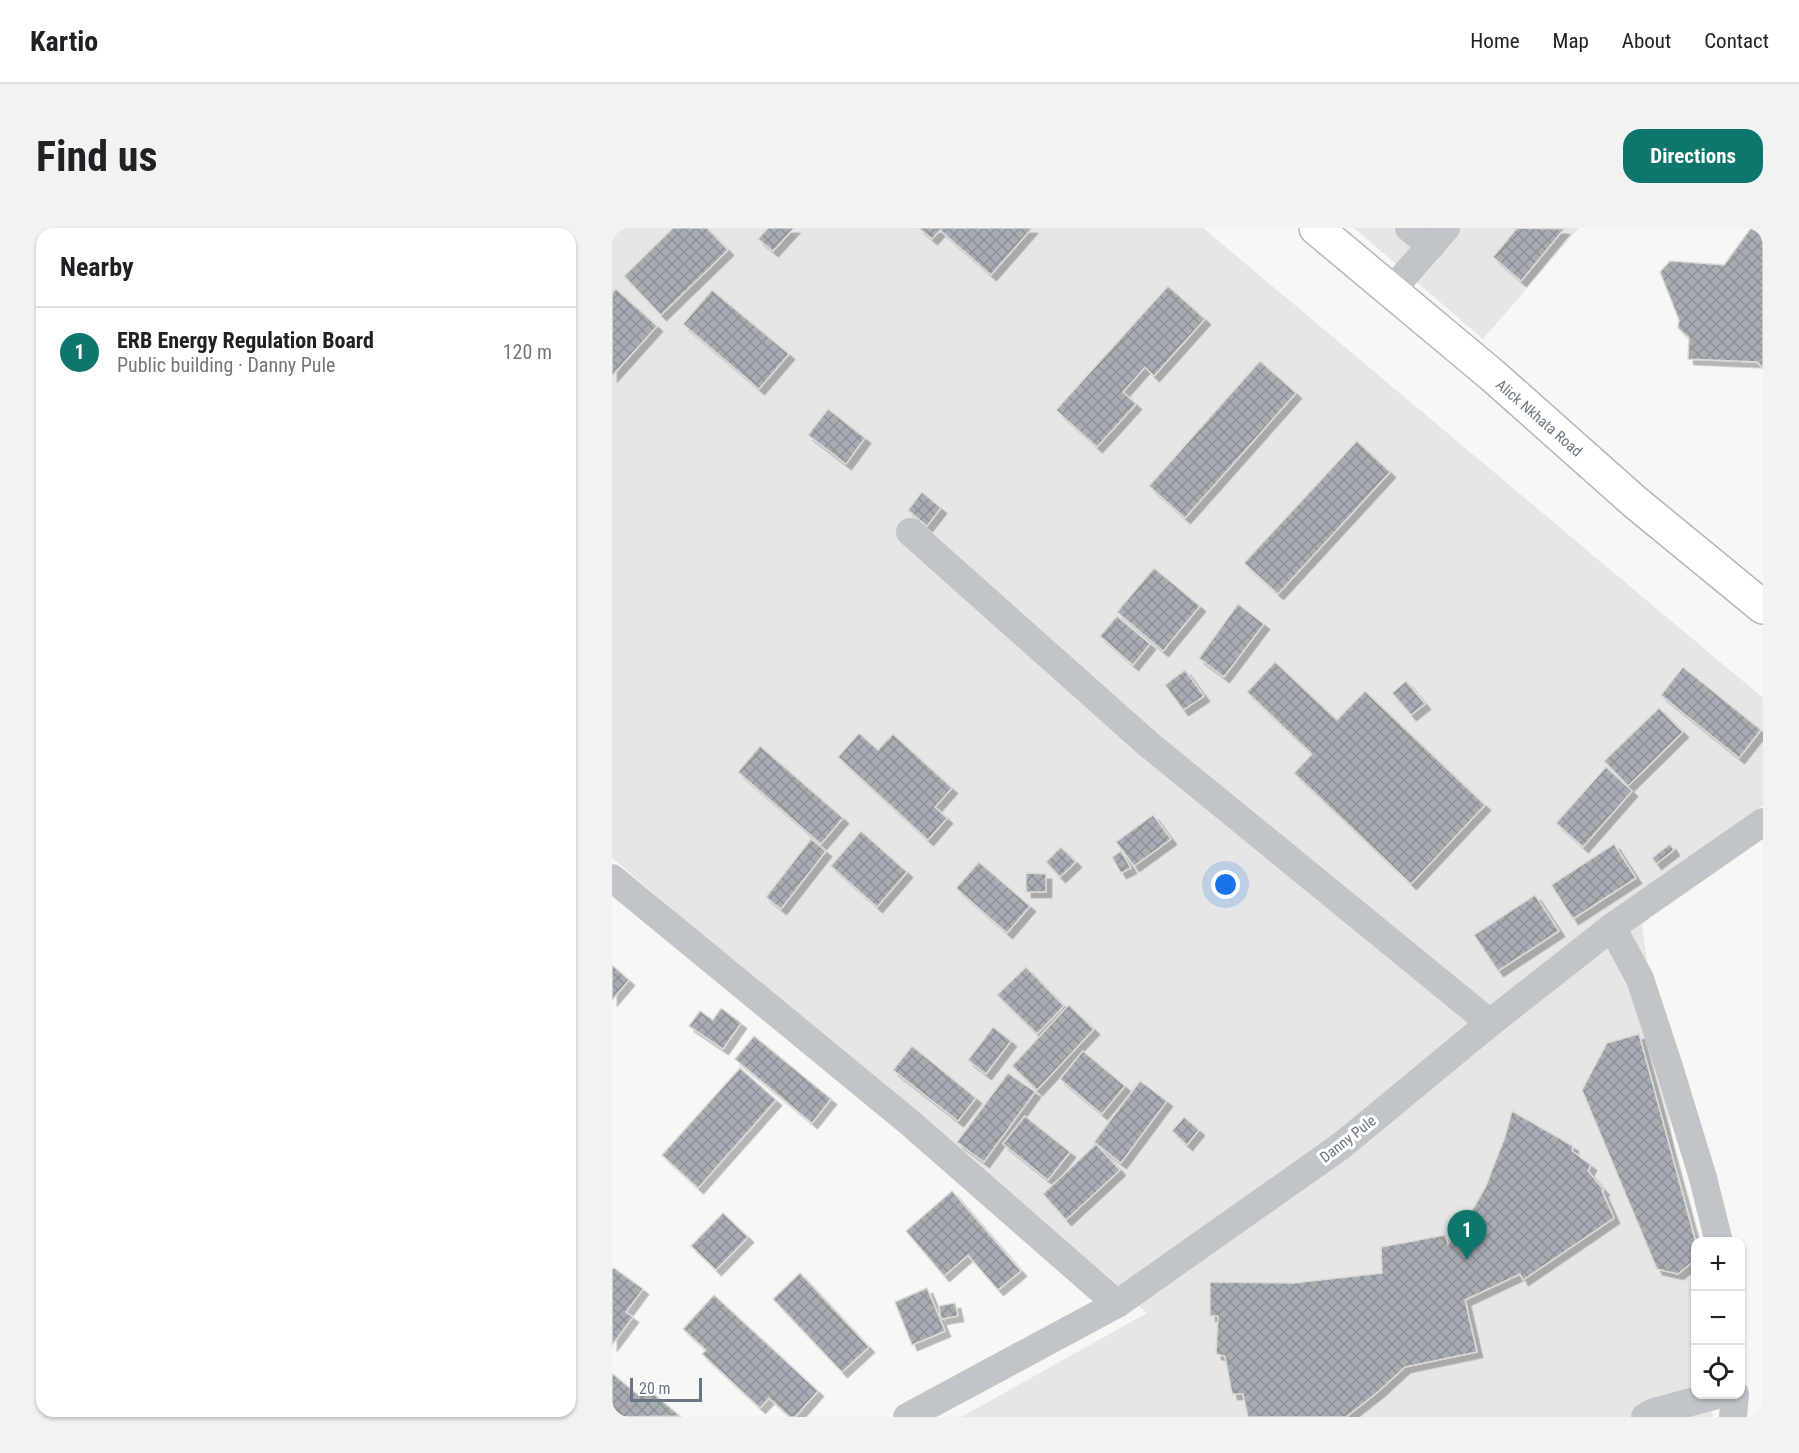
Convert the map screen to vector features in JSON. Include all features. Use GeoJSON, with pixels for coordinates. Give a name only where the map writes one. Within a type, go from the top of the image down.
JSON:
{"type":"FeatureCollection","features":[{"type":"Feature","properties":{"kind":"main road","name":"Alick Nkhata Road"},"geometry":{"type":"LineString","coordinates":[[1316,228],[1492,375],[1635,502],[1763,607]]}},
{"type":"Feature","properties":{"kind":"street"},"geometry":{"type":"LineString","coordinates":[[1390,292],[1438,237],[1409,228]]}},
{"type":"Feature","properties":{"kind":"street"},"geometry":{"type":"LineString","coordinates":[[910,532],[1147,743],[1490,1023]]}},
{"type":"Feature","properties":{"kind":"street","name":"Danny Pule"},"geometry":{"type":"LineString","coordinates":[[907,1417],[1117,1304],[1341,1146],[1490,1023],[1612,927],[1763,822]]}},
{"type":"Feature","properties":{"kind":"street"},"geometry":{"type":"LineString","coordinates":[[612,878],[909,1122],[1117,1304]]}},
{"type":"Feature","properties":{"kind":"street"},"geometry":{"type":"LineString","coordinates":[[1612,927],[1644,990],[1703,1178],[1718,1237]]}},
{"type":"Feature","properties":{"kind":"street"},"geometry":{"type":"LineString","coordinates":[[1645,1417],[1654,1412],[1705,1399]]}},
{"type":"Feature","properties":{"kind":"street"},"geometry":{"type":"LineString","coordinates":[[1733,1417],[1735,1399]]}},
{"type":"Feature","properties":{"kind":"shaded area"},"geometry":{"type":"Polygon","coordinates":[[[612,228],[1203,228],[1763,698],[1763,805],[1642,925],[1691,1269],[1691,1399],[1710,1399],[1713,1417],[961,1417],[1147,1313],[612,858],[612,228]]]}},
{"type":"Feature","properties":{"kind":"shaded area"},"geometry":{"type":"Polygon","coordinates":[[[1354,228],[1579,228],[1483,339],[1354,228]]]}},
{"type":"Feature","properties":{"kind":"building"},"geometry":{"type":"Polygon","coordinates":[[[673,228],[707,228],[728,250],[661,315],[624,276],[673,228]]]}},
{"type":"Feature","properties":{"kind":"building"},"geometry":{"type":"Polygon","coordinates":[[[768,228],[794,228],[773,251],[758,239],[768,228]]]}},
{"type":"Feature","properties":{"kind":"building"},"geometry":{"type":"Polygon","coordinates":[[[919,228],[1032,228],[991,275],[940,230],[932,239],[919,228]]]}},
{"type":"Feature","properties":{"kind":"building"},"geometry":{"type":"Polygon","coordinates":[[[1517,228],[1564,229],[1521,281],[1493,257],[1517,228]]]}},
{"type":"Feature","properties":{"kind":"building"},"geometry":{"type":"Polygon","coordinates":[[[1751,228],[1763,228],[1763,368],[1757,362],[1688,359],[1689,338],[1678,328],[1679,320],[1660,272],[1670,261],[1724,265],[1751,228]]]}},
{"type":"Feature","properties":{"kind":"building"},"geometry":{"type":"Polygon","coordinates":[[[1168,286],[1205,319],[1154,376],[1145,367],[1123,392],[1136,404],[1097,447],[1056,410],[1168,286]]]}},
{"type":"Feature","properties":{"kind":"building"},"geometry":{"type":"Polygon","coordinates":[[[616,289],[657,326],[612,376],[612,293],[616,289]]]}},
{"type":"Feature","properties":{"kind":"building"},"geometry":{"type":"Polygon","coordinates":[[[712,290],[789,354],[759,389],[683,324],[712,290]]]}},
{"type":"Feature","properties":{"kind":"building"},"geometry":{"type":"Polygon","coordinates":[[[1260,361],[1296,393],[1185,518],[1149,486],[1260,361]]]}},
{"type":"Feature","properties":{"kind":"building"},"geometry":{"type":"Polygon","coordinates":[[[828,409],[865,438],[846,464],[808,435],[828,409]]]}},
{"type":"Feature","properties":{"kind":"building"},"geometry":{"type":"Polygon","coordinates":[[[1357,441],[1390,472],[1278,594],[1244,563],[1357,441]]]}},
{"type":"Feature","properties":{"kind":"building"},"geometry":{"type":"Polygon","coordinates":[[[922,492],[941,508],[927,526],[908,510],[922,492]]]}},
{"type":"Feature","properties":{"kind":"building"},"geometry":{"type":"Polygon","coordinates":[[[1154,568],[1200,606],[1163,651],[1117,612],[1154,568]]]}},
{"type":"Feature","properties":{"kind":"building"},"geometry":{"type":"Polygon","coordinates":[[[1238,604],[1264,624],[1224,677],[1199,658],[1238,604]]]}},
{"type":"Feature","properties":{"kind":"building"},"geometry":{"type":"Polygon","coordinates":[[[1117,616],[1150,644],[1133,665],[1100,636],[1117,616]]]}},
{"type":"Feature","properties":{"kind":"building"},"geometry":{"type":"Polygon","coordinates":[[[1275,662],[1337,720],[1365,691],[1485,805],[1411,884],[1294,773],[1312,754],[1247,692],[1275,662]]]}},
{"type":"Feature","properties":{"kind":"building"},"geometry":{"type":"Polygon","coordinates":[[[1683,667],[1761,730],[1739,758],[1661,695],[1683,667]]]}},
{"type":"Feature","properties":{"kind":"building"},"geometry":{"type":"Polygon","coordinates":[[[1185,670],[1204,696],[1183,710],[1165,685],[1185,670]]]}},
{"type":"Feature","properties":{"kind":"building"},"geometry":{"type":"Polygon","coordinates":[[[1406,681],[1425,704],[1411,715],[1392,693],[1406,681]]]}},
{"type":"Feature","properties":{"kind":"building"},"geometry":{"type":"Polygon","coordinates":[[[1659,708],[1683,732],[1628,786],[1604,761],[1659,708]]]}},
{"type":"Feature","properties":{"kind":"building"},"geometry":{"type":"Polygon","coordinates":[[[859,733],[878,750],[893,734],[952,788],[935,807],[947,818],[928,840],[838,757],[859,733]]]}},
{"type":"Feature","properties":{"kind":"building"},"geometry":{"type":"Polygon","coordinates":[[[760,746],[843,818],[821,844],[738,772],[760,746]]]}},
{"type":"Feature","properties":{"kind":"building"},"geometry":{"type":"Polygon","coordinates":[[[1606,767],[1632,791],[1583,847],[1556,823],[1606,767]]]}},
{"type":"Feature","properties":{"kind":"building"},"geometry":{"type":"Polygon","coordinates":[[[1153,815],[1171,839],[1134,866],[1116,842],[1153,815]]]}},
{"type":"Feature","properties":{"kind":"building"},"geometry":{"type":"Polygon","coordinates":[[[861,831],[907,872],[877,907],[831,866],[861,831]]]}},
{"type":"Feature","properties":{"kind":"building"},"geometry":{"type":"Polygon","coordinates":[[[811,839],[826,851],[781,909],[766,897],[811,839]]]}},
{"type":"Feature","properties":{"kind":"building"},"geometry":{"type":"Polygon","coordinates":[[[1614,844],[1636,878],[1573,919],[1551,885],[1614,844]]]}},
{"type":"Feature","properties":{"kind":"building"},"geometry":{"type":"Polygon","coordinates":[[[1670,844],[1674,850],[1656,864],[1652,858],[1670,844]]]}},
{"type":"Feature","properties":{"kind":"building"},"geometry":{"type":"Polygon","coordinates":[[[1061,847],[1076,862],[1060,877],[1046,862],[1061,847]]]}},
{"type":"Feature","properties":{"kind":"building"},"geometry":{"type":"Polygon","coordinates":[[[1121,851],[1131,868],[1121,873],[1112,857],[1121,851]]]}},
{"type":"Feature","properties":{"kind":"building"},"geometry":{"type":"Polygon","coordinates":[[[979,862],[1030,906],[1007,933],[956,888],[979,862]]]}},
{"type":"Feature","properties":{"kind":"building"},"geometry":{"type":"Polygon","coordinates":[[[1026,873],[1046,874],[1046,892],[1026,892],[1026,873]]]}},
{"type":"Feature","properties":{"kind":"building"},"geometry":{"type":"Polygon","coordinates":[[[1535,895],[1559,931],[1498,971],[1474,935],[1535,895]]]}},
{"type":"Feature","properties":{"kind":"building"},"geometry":{"type":"Polygon","coordinates":[[[612,965],[629,980],[612,1000],[612,965]]]}},
{"type":"Feature","properties":{"kind":"building"},"geometry":{"type":"Polygon","coordinates":[[[1026,967],[1064,1006],[1037,1034],[997,995],[1026,967]]]}},
{"type":"Feature","properties":{"kind":"building"},"geometry":{"type":"Polygon","coordinates":[[[1069,1005],[1094,1029],[1037,1090],[1012,1066],[1069,1005]]]}},
{"type":"Feature","properties":{"kind":"building"},"geometry":{"type":"Polygon","coordinates":[[[721,1008],[741,1023],[723,1049],[689,1026],[700,1011],[713,1020],[721,1008]]]}},
{"type":"Feature","properties":{"kind":"building"},"geometry":{"type":"Polygon","coordinates":[[[993,1027],[1011,1041],[986,1074],[968,1060],[993,1027]]]}},
{"type":"Feature","properties":{"kind":"building"},"geometry":{"type":"Polygon","coordinates":[[[1639,1034],[1694,1237],[1691,1237],[1691,1263],[1678,1274],[1657,1269],[1582,1090],[1607,1043],[1639,1034]]]}},
{"type":"Feature","properties":{"kind":"building"},"geometry":{"type":"Polygon","coordinates":[[[754,1036],[831,1099],[812,1123],[735,1059],[754,1036]]]}},
{"type":"Feature","properties":{"kind":"building"},"geometry":{"type":"Polygon","coordinates":[[[912,1046],[976,1098],[958,1121],[893,1070],[912,1046]]]}},
{"type":"Feature","properties":{"kind":"building"},"geometry":{"type":"Polygon","coordinates":[[[1083,1051],[1125,1086],[1102,1114],[1060,1079],[1083,1051]]]}},
{"type":"Feature","properties":{"kind":"building"},"geometry":{"type":"Polygon","coordinates":[[[740,1068],[776,1100],[698,1188],[662,1155],[740,1068]]]}},
{"type":"Feature","properties":{"kind":"building"},"geometry":{"type":"Polygon","coordinates":[[[1008,1073],[1035,1092],[984,1162],[957,1142],[1008,1073]]]}},
{"type":"Feature","properties":{"kind":"building"},"geometry":{"type":"Polygon","coordinates":[[[1140,1081],[1167,1101],[1121,1163],[1094,1142],[1140,1081]]]}},
{"type":"Feature","properties":{"kind":"building"},"geometry":{"type":"Polygon","coordinates":[[[1512,1111],[1573,1146],[1572,1151],[1591,1165],[1588,1171],[1604,1190],[1602,1191],[1614,1218],[1523,1280],[1520,1274],[1465,1300],[1477,1352],[1405,1367],[1346,1417],[1248,1417],[1243,1394],[1232,1394],[1225,1356],[1216,1354],[1218,1316],[1210,1316],[1210,1282],[1294,1283],[1382,1273],[1381,1247],[1445,1235],[1448,1244],[1485,1188],[1505,1137],[1512,1111]]]}},
{"type":"Feature","properties":{"kind":"building"},"geometry":{"type":"Polygon","coordinates":[[[1025,1116],[1070,1152],[1048,1180],[1003,1144],[1025,1116]]]}},
{"type":"Feature","properties":{"kind":"building"},"geometry":{"type":"Polygon","coordinates":[[[1184,1117],[1199,1130],[1187,1145],[1172,1131],[1184,1117]]]}},
{"type":"Feature","properties":{"kind":"building"},"geometry":{"type":"Polygon","coordinates":[[[1096,1144],[1120,1170],[1066,1220],[1043,1194],[1096,1144]]]}},
{"type":"Feature","properties":{"kind":"building"},"geometry":{"type":"Polygon","coordinates":[[[952,1191],[1021,1271],[998,1290],[968,1255],[944,1276],[906,1231],[952,1191]]]}},
{"type":"Feature","properties":{"kind":"building"},"geometry":{"type":"Polygon","coordinates":[[[723,1213],[748,1237],[716,1270],[691,1246],[723,1213]]]}},
{"type":"Feature","properties":{"kind":"building"},"geometry":{"type":"Polygon","coordinates":[[[614,1268],[643,1289],[626,1312],[633,1317],[612,1345],[612,1270],[614,1268]]]}},
{"type":"Feature","properties":{"kind":"building"},"geometry":{"type":"Polygon","coordinates":[[[800,1273],[869,1347],[842,1372],[773,1299],[800,1273]]]}},
{"type":"Feature","properties":{"kind":"building"},"geometry":{"type":"Polygon","coordinates":[[[927,1288],[945,1331],[912,1345],[895,1302],[927,1288]]]}},
{"type":"Feature","properties":{"kind":"building"},"geometry":{"type":"Polygon","coordinates":[[[714,1295],[818,1391],[795,1417],[790,1417],[769,1398],[760,1408],[702,1354],[706,1350],[683,1329],[714,1295]]]}},
{"type":"Feature","properties":{"kind":"building"},"geometry":{"type":"Polygon","coordinates":[[[955,1303],[958,1316],[941,1319],[939,1306],[955,1303]]]}},
{"type":"Feature","properties":{"kind":"building"},"geometry":{"type":"Polygon","coordinates":[[[613,1374],[637,1394],[644,1386],[680,1416],[612,1417],[613,1374]]]}},
{"type":"Feature","properties":{"kind":"place","name":"ERB Energy Regulation Board"},"geometry":{"type":"Point","coordinates":[1467,1260]}}]}
